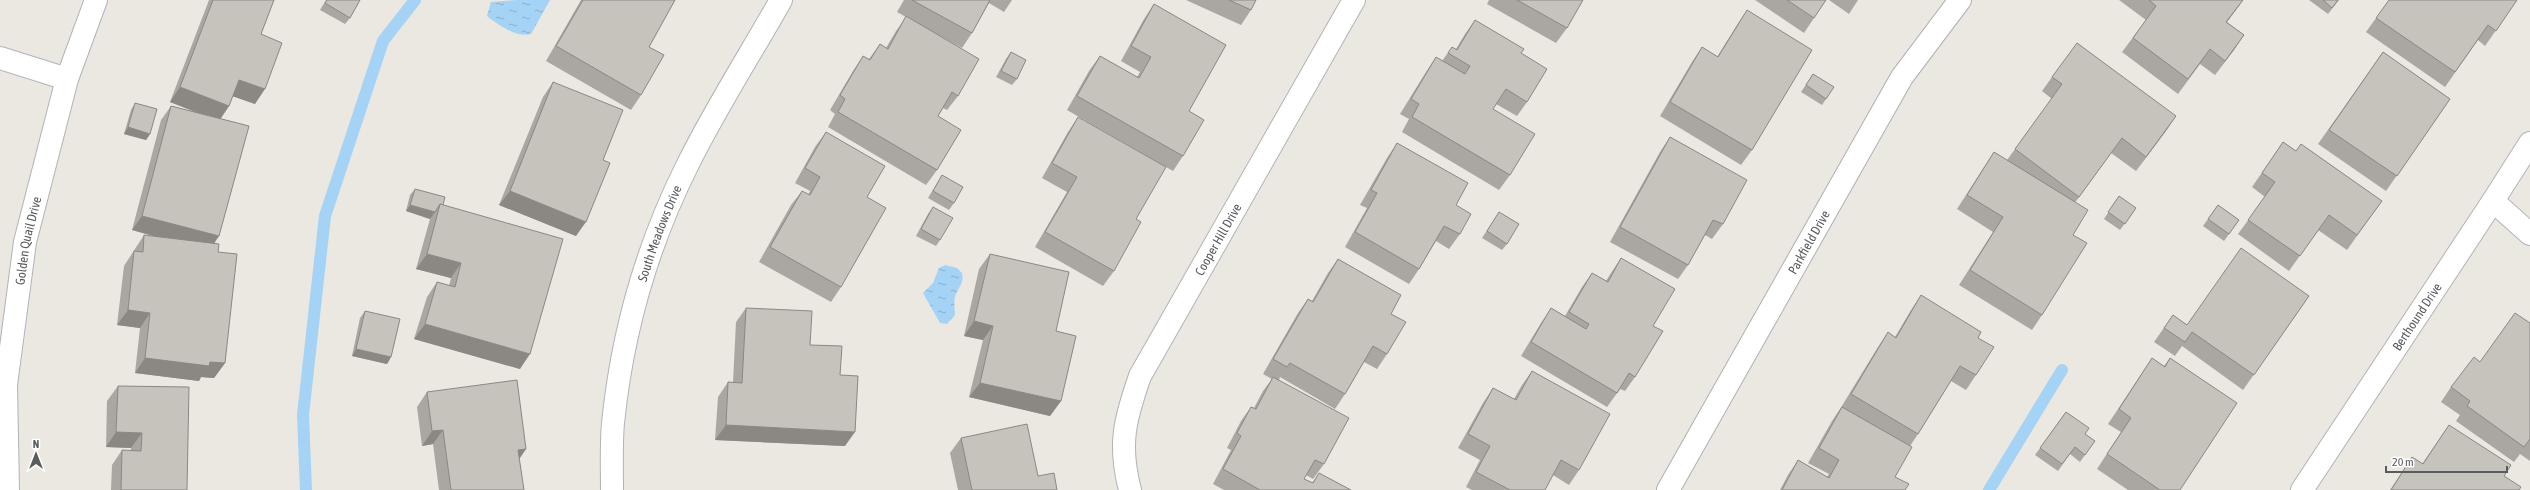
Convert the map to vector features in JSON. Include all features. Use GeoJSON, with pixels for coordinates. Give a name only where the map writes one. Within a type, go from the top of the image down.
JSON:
{"type":"FeatureCollection","features":[{"type":"Feature","properties":{"kind":"street","name":"Golden Quail Drive"},"geometry":{"type":"LineString","coordinates":[[8,490],[6,385],[25,242],[67,79],[96,0]]}},
{"type":"Feature","properties":{"kind":"street","name":"South Meadows Drive"},"geometry":{"type":"LineString","coordinates":[[612,490],[613,424],[623,360],[634,305],[652,250],[687,166],[781,0]]}},
{"type":"Feature","properties":{"kind":"street","name":"Cooper Hill Drive"},"geometry":{"type":"LineString","coordinates":[[1130,490],[1123,456],[1124,426],[1140,376],[1354,0]]}},
{"type":"Feature","properties":{"kind":"street","name":"Parkfield Drive"},"geometry":{"type":"LineString","coordinates":[[1668,490],[1902,77],[1960,0]]}},
{"type":"Feature","properties":{"kind":"street"},"geometry":{"type":"LineString","coordinates":[[0,58],[67,79]]}},
{"type":"Feature","properties":{"kind":"street","name":"Berthound Drive"},"geometry":{"type":"LineString","coordinates":[[2302,490],[2494,201],[2530,142]]}},
{"type":"Feature","properties":{"kind":"street"},"geometry":{"type":"LineString","coordinates":[[2494,201],[2530,234]]}},
{"type":"Feature","properties":{"kind":"water"},"geometry":{"type":"Polygon","coordinates":[[[550,0],[531,34],[520,34],[508,30],[487,16],[491,2],[550,0]]]}},
{"type":"Feature","properties":{"kind":"water"},"geometry":{"type":"Polygon","coordinates":[[[945,265],[957,268],[962,273],[962,282],[956,294],[954,304],[955,315],[947,324],[940,323],[923,293],[933,283],[939,268],[945,265]]]}},
{"type":"Feature","properties":{"kind":"building"},"geometry":{"type":"Polygon","coordinates":[[[213,0],[274,0],[261,34],[282,43],[265,89],[239,80],[229,106],[180,87],[213,0]]]}},
{"type":"Feature","properties":{"kind":"building"},"geometry":{"type":"Polygon","coordinates":[[[327,0],[360,0],[350,18],[325,3],[327,0]]]}},
{"type":"Feature","properties":{"kind":"building"},"geometry":{"type":"Polygon","coordinates":[[[583,0],[675,0],[649,47],[664,55],[641,95],[556,46],[583,0]]]}},
{"type":"Feature","properties":{"kind":"building"},"geometry":{"type":"Polygon","coordinates":[[[912,0],[990,0],[972,33],[912,0]]]}},
{"type":"Feature","properties":{"kind":"building"},"geometry":{"type":"Polygon","coordinates":[[[1229,0],[1256,0],[1251,10],[1229,0]]]}},
{"type":"Feature","properties":{"kind":"building"},"geometry":{"type":"Polygon","coordinates":[[[1517,0],[1583,0],[1567,28],[1517,0]]]}},
{"type":"Feature","properties":{"kind":"building"},"geometry":{"type":"Polygon","coordinates":[[[1787,0],[1826,0],[1814,18],[1787,0]]]}},
{"type":"Feature","properties":{"kind":"building"},"geometry":{"type":"Polygon","coordinates":[[[2149,0],[2243,0],[2226,22],[2244,35],[2225,61],[2210,49],[2188,79],[2133,38],[2156,6],[2149,0]]]}},
{"type":"Feature","properties":{"kind":"building"},"geometry":{"type":"Polygon","coordinates":[[[2323,0],[2338,0],[2332,8],[2323,0]]]}},
{"type":"Feature","properties":{"kind":"building"},"geometry":{"type":"Polygon","coordinates":[[[2389,0],[2517,0],[2496,31],[2488,25],[2455,72],[2376,18],[2389,0]]]}},
{"type":"Feature","properties":{"kind":"building"},"geometry":{"type":"Polygon","coordinates":[[[1154,4],[1226,45],[1189,111],[1204,120],[1183,156],[1077,96],[1100,56],[1139,78],[1151,57],[1131,46],[1154,4]]]}},
{"type":"Feature","properties":{"kind":"building"},"geometry":{"type":"Polygon","coordinates":[[[1747,10],[1812,50],[1752,150],[1670,102],[1702,47],[1718,57],[1747,10]]]}},
{"type":"Feature","properties":{"kind":"building"},"geometry":{"type":"Polygon","coordinates":[[[906,16],[979,59],[958,96],[952,92],[938,116],[961,130],[937,170],[838,112],[845,99],[840,95],[863,56],[870,60],[880,44],[888,49],[906,16]]]}},
{"type":"Feature","properties":{"kind":"building"},"geometry":{"type":"Polygon","coordinates":[[[1475,20],[1524,49],[1521,53],[1547,69],[1527,102],[1506,89],[1493,109],[1535,134],[1510,175],[1412,117],[1419,104],[1411,99],[1436,57],[1465,74],[1470,66],[1448,53],[1452,47],[1457,50],[1475,20]]]}},
{"type":"Feature","properties":{"kind":"building"},"geometry":{"type":"Polygon","coordinates":[[[2077,43],[2176,116],[2146,157],[2122,138],[2079,197],[2015,149],[2062,84],[2052,77],[2077,43]]]}},
{"type":"Feature","properties":{"kind":"building"},"geometry":{"type":"Polygon","coordinates":[[[1011,52],[1026,60],[1017,79],[1001,71],[1011,52]]]}},
{"type":"Feature","properties":{"kind":"building"},"geometry":{"type":"Polygon","coordinates":[[[2383,52],[2450,99],[2397,176],[2329,130],[2383,52]]]}},
{"type":"Feature","properties":{"kind":"building"},"geometry":{"type":"Polygon","coordinates":[[[1813,74],[1834,87],[1826,99],[1806,85],[1813,74]]]}},
{"type":"Feature","properties":{"kind":"building"},"geometry":{"type":"Polygon","coordinates":[[[553,82],[623,110],[603,160],[610,163],[586,222],[510,191],[553,82]]]}},
{"type":"Feature","properties":{"kind":"building"},"geometry":{"type":"Polygon","coordinates":[[[135,103],[157,109],[150,134],[128,127],[135,103]]]}},
{"type":"Feature","properties":{"kind":"building"},"geometry":{"type":"Polygon","coordinates":[[[171,106],[249,126],[219,236],[142,216],[171,106]]]}},
{"type":"Feature","properties":{"kind":"building"},"geometry":{"type":"Polygon","coordinates":[[[1078,117],[1166,167],[1136,219],[1141,222],[1114,271],[1045,232],[1077,177],[1052,163],[1078,117]]]}},
{"type":"Feature","properties":{"kind":"building"},"geometry":{"type":"Polygon","coordinates":[[[826,132],[885,166],[867,197],[886,208],[841,287],[770,247],[802,191],[810,195],[820,177],[805,168],[826,132]]]}},
{"type":"Feature","properties":{"kind":"building"},"geometry":{"type":"Polygon","coordinates":[[[1670,137],[1747,180],[1723,224],[1713,220],[1688,265],[1620,227],[1670,137]]]}},
{"type":"Feature","properties":{"kind":"building"},"geometry":{"type":"Polygon","coordinates":[[[2283,142],[2296,151],[2301,144],[2382,201],[2357,235],[2329,215],[2300,256],[2248,220],[2275,182],[2262,173],[2283,142]]]}},
{"type":"Feature","properties":{"kind":"building"},"geometry":{"type":"Polygon","coordinates":[[[1397,143],[1468,183],[1456,205],[1471,214],[1460,234],[1444,226],[1419,269],[1355,232],[1377,193],[1371,190],[1397,143]]]}},
{"type":"Feature","properties":{"kind":"building"},"geometry":{"type":"Polygon","coordinates":[[[1994,152],[2088,210],[2073,235],[2087,243],[2042,315],[1970,270],[2003,217],[1967,195],[1994,152]]]}},
{"type":"Feature","properties":{"kind":"building"},"geometry":{"type":"Polygon","coordinates":[[[942,175],[963,187],[954,203],[933,191],[942,175]]]}},
{"type":"Feature","properties":{"kind":"building"},"geometry":{"type":"Polygon","coordinates":[[[415,189],[445,197],[443,205],[440,204],[435,212],[410,205],[415,189]]]}},
{"type":"Feature","properties":{"kind":"building"},"geometry":{"type":"Polygon","coordinates":[[[2119,196],[2136,208],[2125,224],[2108,212],[2119,196]]]}},
{"type":"Feature","properties":{"kind":"building"},"geometry":{"type":"Polygon","coordinates":[[[440,204],[563,239],[530,354],[425,324],[437,282],[455,287],[461,263],[427,254],[440,204]]]}},
{"type":"Feature","properties":{"kind":"building"},"geometry":{"type":"Polygon","coordinates":[[[2218,205],[2239,220],[2229,234],[2208,219],[2218,205]]]}},
{"type":"Feature","properties":{"kind":"building"},"geometry":{"type":"Polygon","coordinates":[[[933,207],[953,218],[940,240],[921,229],[933,207]]]}},
{"type":"Feature","properties":{"kind":"building"},"geometry":{"type":"Polygon","coordinates":[[[1499,212],[1519,224],[1507,244],[1487,231],[1499,212]]]}},
{"type":"Feature","properties":{"kind":"building"},"geometry":{"type":"Polygon","coordinates":[[[144,235],[219,244],[218,252],[237,254],[225,363],[210,362],[209,366],[145,358],[150,313],[128,310],[134,251],[143,252],[144,235]]]}},
{"type":"Feature","properties":{"kind":"building"},"geometry":{"type":"Polygon","coordinates":[[[2241,248],[2309,296],[2254,375],[2192,332],[2185,342],[2164,328],[2173,315],[2187,325],[2241,248]]]}},
{"type":"Feature","properties":{"kind":"building"},"geometry":{"type":"Polygon","coordinates":[[[990,254],[1069,272],[1056,331],[1076,336],[1061,401],[980,383],[993,326],[974,321],[990,254]]]}},
{"type":"Feature","properties":{"kind":"building"},"geometry":{"type":"Polygon","coordinates":[[[1621,258],[1675,289],[1653,326],[1663,331],[1635,377],[1629,373],[1617,393],[1531,342],[1551,308],[1586,329],[1589,324],[1569,312],[1592,273],[1608,282],[1621,258]]]}},
{"type":"Feature","properties":{"kind":"building"},"geometry":{"type":"Polygon","coordinates":[[[1338,259],[1401,295],[1391,314],[1406,322],[1387,354],[1373,346],[1345,394],[1290,363],[1287,367],[1273,359],[1308,299],[1313,302],[1338,259]]]}},
{"type":"Feature","properties":{"kind":"building"},"geometry":{"type":"Polygon","coordinates":[[[1921,295],[1981,332],[1978,338],[1994,347],[1976,375],[1960,366],[1918,434],[1851,394],[1888,332],[1896,338],[1921,295]]]}},
{"type":"Feature","properties":{"kind":"building"},"geometry":{"type":"Polygon","coordinates":[[[746,308],[812,311],[810,345],[842,346],[840,375],[858,376],[855,432],[726,425],[728,382],[742,383],[746,308]]]}},
{"type":"Feature","properties":{"kind":"building"},"geometry":{"type":"Polygon","coordinates":[[[365,311],[400,319],[391,357],[356,349],[365,311]]]}},
{"type":"Feature","properties":{"kind":"building"},"geometry":{"type":"Polygon","coordinates":[[[2515,313],[2530,323],[2530,439],[2524,447],[2467,406],[2470,401],[2451,387],[2474,357],[2480,362],[2515,313]]]}},
{"type":"Feature","properties":{"kind":"building"},"geometry":{"type":"Polygon","coordinates":[[[2152,358],[2165,367],[2170,358],[2237,403],[2180,490],[2160,490],[2107,454],[2131,418],[2119,409],[2152,358]]]}},
{"type":"Feature","properties":{"kind":"building"},"geometry":{"type":"Polygon","coordinates":[[[1532,371],[1610,414],[1579,470],[1561,460],[1545,490],[1510,490],[1476,472],[1490,446],[1468,434],[1493,388],[1516,400],[1532,371]]]}},
{"type":"Feature","properties":{"kind":"building"},"geometry":{"type":"Polygon","coordinates":[[[1273,377],[1349,418],[1324,464],[1315,460],[1304,479],[1313,483],[1319,473],[1351,490],[1260,490],[1223,469],[1241,436],[1237,433],[1251,407],[1256,409],[1273,377]]]}},
{"type":"Feature","properties":{"kind":"building"},"geometry":{"type":"Polygon","coordinates":[[[517,380],[526,449],[518,450],[524,490],[451,490],[443,430],[432,431],[427,392],[517,380]]]}},
{"type":"Feature","properties":{"kind":"building"},"geometry":{"type":"Polygon","coordinates":[[[118,386],[189,387],[187,490],[121,490],[122,450],[141,451],[142,433],[116,432],[118,386]]]}},
{"type":"Feature","properties":{"kind":"building"},"geometry":{"type":"Polygon","coordinates":[[[1842,407],[1912,447],[1895,477],[1909,484],[1905,490],[1782,490],[1798,460],[1829,478],[1839,460],[1819,448],[1842,407]]]}},
{"type":"Feature","properties":{"kind":"building"},"geometry":{"type":"Polygon","coordinates":[[[2066,412],[2089,428],[2085,434],[2095,441],[2085,455],[2075,447],[2062,464],[2040,448],[2066,412]]]}},
{"type":"Feature","properties":{"kind":"building"},"geometry":{"type":"Polygon","coordinates":[[[1027,424],[1038,476],[1054,473],[1057,490],[972,490],[961,438],[1027,424]]]}},
{"type":"Feature","properties":{"kind":"building"},"geometry":{"type":"Polygon","coordinates":[[[2449,425],[2511,465],[2504,476],[2521,487],[2519,490],[2391,490],[2412,457],[2423,464],[2449,425]]]}},
{"type":"Feature","properties":{"kind":"waterway"},"geometry":{"type":"LineString","coordinates":[[306,490],[303,415],[325,216],[383,41],[415,0]]}},
{"type":"Feature","properties":{"kind":"waterway"},"geometry":{"type":"LineString","coordinates":[[1989,490],[2062,370]]}}]}
